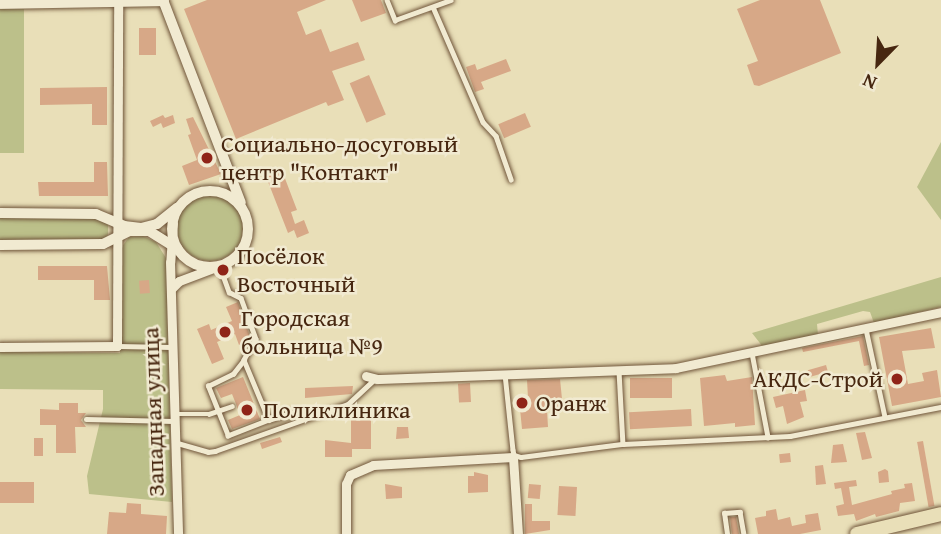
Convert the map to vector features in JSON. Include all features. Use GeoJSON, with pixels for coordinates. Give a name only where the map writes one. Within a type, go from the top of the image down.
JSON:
{"type":"FeatureCollection","features":[{"type":"Feature","properties":{"kind":"main road"},"geometry":{"type":"LineString","coordinates":[[857,534],[941,514]]}},
{"type":"Feature","properties":{"kind":"main road"},"geometry":{"type":"LineString","coordinates":[[889,534],[941,522]]}},
{"type":"Feature","properties":{"kind":"street"},"geometry":{"type":"LineString","coordinates":[[0,4],[163,1],[248,228],[245,244],[236,257],[179,281],[171,289]]}},
{"type":"Feature","properties":{"kind":"street"},"geometry":{"type":"LineString","coordinates":[[0,347],[117,346],[118,2]]}},
{"type":"Feature","properties":{"kind":"street"},"geometry":{"type":"LineString","coordinates":[[0,213],[96,214],[129,228],[150,227],[182,204],[231,179]]}},
{"type":"Feature","properties":{"kind":"street"},"geometry":{"type":"LineString","coordinates":[[203,192],[224,194],[244,212]]}},
{"type":"Feature","properties":{"kind":"street"},"geometry":{"type":"LineString","coordinates":[[174,247],[173,223],[182,204]]}},
{"type":"Feature","properties":{"kind":"street"},"geometry":{"type":"LineString","coordinates":[[0,245],[103,244],[130,231],[149,232],[195,263],[219,266]]}},
{"type":"Feature","properties":{"kind":"street","name":"Западная улица"},"geometry":{"type":"LineString","coordinates":[[174,247],[171,347],[178,534]]}},
{"type":"Feature","properties":{"kind":"street"},"geometry":{"type":"LineString","coordinates":[[366,376],[377,379],[676,368],[941,312]]}},
{"type":"Feature","properties":{"kind":"street"},"geometry":{"type":"LineString","coordinates":[[346,534],[346,484],[350,475],[373,465],[513,457],[518,534]]}},
{"type":"Feature","properties":{"kind":"lane"},"geometry":{"type":"LineString","coordinates":[[387,0],[395,20],[451,0]]}},
{"type":"Feature","properties":{"kind":"lane"},"geometry":{"type":"LineString","coordinates":[[433,6],[483,122],[496,136],[511,179]]}},
{"type":"Feature","properties":{"kind":"lane"},"geometry":{"type":"LineString","coordinates":[[219,266],[229,292],[241,298],[256,338],[233,374],[209,385],[216,411],[228,436],[296,411]]}},
{"type":"Feature","properties":{"kind":"lane"},"geometry":{"type":"LineString","coordinates":[[866,328],[885,417]]}},
{"type":"Feature","properties":{"kind":"lane"},"geometry":{"type":"LineString","coordinates":[[117,346],[171,347]]}},
{"type":"Feature","properties":{"kind":"lane"},"geometry":{"type":"LineString","coordinates":[[752,352],[768,437]]}},
{"type":"Feature","properties":{"kind":"lane"},"geometry":{"type":"LineString","coordinates":[[244,360],[269,420]]}},
{"type":"Feature","properties":{"kind":"lane"},"geometry":{"type":"LineString","coordinates":[[619,370],[623,444]]}},
{"type":"Feature","properties":{"kind":"lane"},"geometry":{"type":"LineString","coordinates":[[505,374],[514,455],[521,457],[623,444],[790,436],[941,407]]}},
{"type":"Feature","properties":{"kind":"lane"},"geometry":{"type":"LineString","coordinates":[[174,442],[208,452],[215,451],[348,404],[377,379]]}},
{"type":"Feature","properties":{"kind":"lane"},"geometry":{"type":"LineString","coordinates":[[86,419],[173,418],[232,406]]}},
{"type":"Feature","properties":{"kind":"lane"},"geometry":{"type":"LineString","coordinates":[[727,534],[724,513],[740,512],[744,534]]}},
{"type":"Feature","properties":{"kind":"green space"},"geometry":{"type":"Polygon","coordinates":[[[0,9],[24,9],[24,153],[0,153],[0,9]]]}},
{"type":"Feature","properties":{"kind":"green space"},"geometry":{"type":"Polygon","coordinates":[[[941,142],[941,220],[917,187],[941,142]]]}},
{"type":"Feature","properties":{"kind":"green space"},"geometry":{"type":"Polygon","coordinates":[[[203,195],[217,195],[229,200],[238,209],[243,228],[241,241],[234,252],[217,261],[203,261],[191,256],[182,247],[177,235],[177,221],[182,209],[191,200],[203,195]]]}},
{"type":"Feature","properties":{"kind":"green space"},"geometry":{"type":"Polygon","coordinates":[[[0,217],[101,217],[108,223],[108,234],[106,239],[0,241],[0,217]]]}},
{"type":"Feature","properties":{"kind":"green space"},"geometry":{"type":"Polygon","coordinates":[[[143,236],[156,242],[166,258],[172,502],[89,494],[87,476],[103,409],[103,390],[0,389],[0,352],[120,353],[121,248],[129,237],[143,236]]]}},
{"type":"Feature","properties":{"kind":"green space"},"geometry":{"type":"Polygon","coordinates":[[[941,277],[941,307],[874,323],[870,312],[863,311],[817,324],[818,335],[763,347],[752,333],[941,277]]]}},
{"type":"Feature","properties":{"kind":"building"},"geometry":{"type":"Polygon","coordinates":[[[207,0],[326,0],[297,12],[306,35],[321,29],[330,52],[358,42],[365,60],[332,71],[344,100],[328,106],[326,102],[236,139],[184,9],[207,0]]]}},
{"type":"Feature","properties":{"kind":"building"},"geometry":{"type":"Polygon","coordinates":[[[352,0],[381,0],[386,13],[361,22],[352,0]]]}},
{"type":"Feature","properties":{"kind":"building"},"geometry":{"type":"Polygon","coordinates":[[[760,0],[820,0],[841,53],[759,86],[754,85],[747,65],[758,61],[737,9],[760,0]]]}},
{"type":"Feature","properties":{"kind":"building"},"geometry":{"type":"Polygon","coordinates":[[[139,28],[156,28],[156,55],[139,55],[139,28]]]}},
{"type":"Feature","properties":{"kind":"building"},"geometry":{"type":"Polygon","coordinates":[[[506,59],[511,71],[481,82],[484,89],[475,92],[466,67],[475,64],[477,70],[506,59]]]}},
{"type":"Feature","properties":{"kind":"building"},"geometry":{"type":"Polygon","coordinates":[[[369,75],[386,115],[366,123],[350,83],[369,75]]]}},
{"type":"Feature","properties":{"kind":"building"},"geometry":{"type":"Polygon","coordinates":[[[107,87],[107,125],[92,125],[92,104],[40,105],[40,88],[107,87]]]}},
{"type":"Feature","properties":{"kind":"building"},"geometry":{"type":"Polygon","coordinates":[[[525,113],[531,127],[504,138],[498,124],[525,113]]]}},
{"type":"Feature","properties":{"kind":"building"},"geometry":{"type":"Polygon","coordinates":[[[163,115],[165,118],[173,115],[175,123],[163,128],[161,123],[153,127],[150,121],[163,115]]]}},
{"type":"Feature","properties":{"kind":"building","name":"Социально-досуговый центр \"Контакт\""},"geometry":{"type":"Polygon","coordinates":[[[193,117],[221,174],[189,185],[182,166],[197,160],[188,135],[191,134],[186,119],[193,117]]]}},
{"type":"Feature","properties":{"kind":"building"},"geometry":{"type":"Polygon","coordinates":[[[94,162],[107,162],[108,196],[39,196],[38,182],[94,182],[94,162]]]}},
{"type":"Feature","properties":{"kind":"building"},"geometry":{"type":"Polygon","coordinates":[[[281,168],[297,210],[291,212],[295,224],[304,220],[309,233],[297,238],[294,230],[288,233],[265,174],[281,168]]]}},
{"type":"Feature","properties":{"kind":"building"},"geometry":{"type":"Polygon","coordinates":[[[38,266],[107,266],[110,300],[94,300],[94,280],[38,280],[38,266]]]}},
{"type":"Feature","properties":{"kind":"building"},"geometry":{"type":"Polygon","coordinates":[[[149,280],[150,293],[140,294],[139,281],[149,280]]]}},
{"type":"Feature","properties":{"kind":"building","name":"Городская больница №9"},"geometry":{"type":"Polygon","coordinates":[[[238,302],[251,339],[239,345],[235,334],[217,342],[224,359],[212,364],[197,329],[209,324],[211,330],[232,321],[226,307],[238,302]]]}},
{"type":"Feature","properties":{"kind":"building"},"geometry":{"type":"Polygon","coordinates":[[[931,328],[935,348],[902,351],[908,384],[924,381],[922,373],[937,370],[941,397],[892,406],[879,337],[931,328]]]}},
{"type":"Feature","properties":{"kind":"building"},"geometry":{"type":"Polygon","coordinates":[[[863,336],[869,365],[864,366],[859,341],[803,352],[802,348],[863,336]]]}},
{"type":"Feature","properties":{"kind":"building"},"geometry":{"type":"Polygon","coordinates":[[[826,365],[828,372],[810,377],[808,370],[826,365]]]}},
{"type":"Feature","properties":{"kind":"building"},"geometry":{"type":"Polygon","coordinates":[[[725,375],[727,381],[752,377],[755,425],[735,427],[735,423],[704,426],[700,378],[725,375]]]}},
{"type":"Feature","properties":{"kind":"building","name":"Поликлиника"},"geometry":{"type":"Polygon","coordinates":[[[243,377],[260,419],[232,429],[228,420],[240,415],[236,404],[232,394],[221,398],[216,388],[243,377]]]}},
{"type":"Feature","properties":{"kind":"building"},"geometry":{"type":"Polygon","coordinates":[[[630,378],[672,378],[672,398],[630,398],[630,378]]]}},
{"type":"Feature","properties":{"kind":"building"},"geometry":{"type":"Polygon","coordinates":[[[560,379],[563,409],[547,410],[548,427],[522,429],[519,399],[528,398],[527,380],[560,379]]]}},
{"type":"Feature","properties":{"kind":"building"},"geometry":{"type":"Polygon","coordinates":[[[470,383],[471,402],[459,403],[458,384],[470,383]]]}},
{"type":"Feature","properties":{"kind":"building"},"geometry":{"type":"Polygon","coordinates":[[[353,386],[352,394],[305,398],[305,388],[353,386]]]}},
{"type":"Feature","properties":{"kind":"building"},"geometry":{"type":"Polygon","coordinates":[[[805,390],[807,401],[800,402],[804,417],[787,424],[783,406],[776,408],[773,397],[805,390]]]}},
{"type":"Feature","properties":{"kind":"building"},"geometry":{"type":"Polygon","coordinates":[[[59,403],[78,403],[78,413],[86,413],[81,420],[86,427],[75,427],[76,453],[56,453],[56,425],[40,425],[40,409],[59,410],[59,403]]]}},
{"type":"Feature","properties":{"kind":"building"},"geometry":{"type":"Polygon","coordinates":[[[691,409],[692,426],[630,429],[629,412],[691,409]]]}},
{"type":"Feature","properties":{"kind":"building"},"geometry":{"type":"Polygon","coordinates":[[[368,410],[381,410],[381,418],[368,418],[368,410]]]}},
{"type":"Feature","properties":{"kind":"building"},"geometry":{"type":"Polygon","coordinates":[[[351,420],[371,420],[371,449],[352,449],[352,457],[325,457],[325,440],[351,443],[351,420]]]}},
{"type":"Feature","properties":{"kind":"building"},"geometry":{"type":"Polygon","coordinates":[[[397,427],[408,427],[409,438],[396,439],[397,427]]]}},
{"type":"Feature","properties":{"kind":"building"},"geometry":{"type":"Polygon","coordinates":[[[865,432],[872,458],[862,460],[856,433],[865,432]]]}},
{"type":"Feature","properties":{"kind":"building"},"geometry":{"type":"Polygon","coordinates":[[[280,437],[282,442],[262,449],[260,443],[280,437]]]}},
{"type":"Feature","properties":{"kind":"building"},"geometry":{"type":"Polygon","coordinates":[[[34,438],[43,438],[43,456],[34,456],[34,438]]]}},
{"type":"Feature","properties":{"kind":"building"},"geometry":{"type":"Polygon","coordinates":[[[923,441],[934,506],[929,507],[917,442],[923,441]]]}},
{"type":"Feature","properties":{"kind":"building"},"geometry":{"type":"Polygon","coordinates":[[[843,444],[847,462],[831,463],[833,445],[843,444]]]}},
{"type":"Feature","properties":{"kind":"building"},"geometry":{"type":"Polygon","coordinates":[[[790,453],[791,462],[780,463],[779,454],[790,453]]]}},
{"type":"Feature","properties":{"kind":"building"},"geometry":{"type":"Polygon","coordinates":[[[823,465],[826,484],[816,485],[815,466],[823,465]]]}},
{"type":"Feature","properties":{"kind":"building"},"geometry":{"type":"Polygon","coordinates":[[[885,469],[888,471],[889,482],[879,483],[878,472],[885,469]]]}},
{"type":"Feature","properties":{"kind":"building"},"geometry":{"type":"Polygon","coordinates":[[[474,472],[488,475],[488,492],[468,493],[468,476],[474,476],[474,472]]]}},
{"type":"Feature","properties":{"kind":"building"},"geometry":{"type":"Polygon","coordinates":[[[856,480],[857,486],[849,487],[852,505],[892,494],[891,491],[905,488],[904,484],[912,483],[915,501],[900,503],[899,511],[876,517],[875,514],[856,521],[854,514],[838,516],[836,506],[844,504],[841,488],[835,489],[834,483],[856,480]]]}},
{"type":"Feature","properties":{"kind":"building"},"geometry":{"type":"Polygon","coordinates":[[[0,482],[34,482],[34,503],[0,503],[0,482]]]}},
{"type":"Feature","properties":{"kind":"building"},"geometry":{"type":"Polygon","coordinates":[[[385,484],[402,487],[402,498],[386,499],[385,484]]]}},
{"type":"Feature","properties":{"kind":"building"},"geometry":{"type":"Polygon","coordinates":[[[529,484],[541,485],[540,499],[528,498],[529,484]]]}},
{"type":"Feature","properties":{"kind":"building"},"geometry":{"type":"Polygon","coordinates":[[[559,486],[577,487],[575,516],[557,515],[559,486]]]}},
{"type":"Feature","properties":{"kind":"building"},"geometry":{"type":"Polygon","coordinates":[[[127,503],[141,504],[141,514],[167,516],[166,534],[107,534],[109,512],[126,513],[127,503]]]}},
{"type":"Feature","properties":{"kind":"building"},"geometry":{"type":"Polygon","coordinates":[[[525,504],[532,504],[532,521],[550,521],[550,530],[525,534],[525,504]]]}},
{"type":"Feature","properties":{"kind":"building"},"geometry":{"type":"Polygon","coordinates":[[[776,509],[778,520],[790,517],[792,526],[806,523],[805,515],[818,513],[821,530],[800,534],[758,534],[755,518],[766,516],[766,511],[776,509]]]}},
{"type":"Feature","properties":{"kind":"building"},"geometry":{"type":"Polygon","coordinates":[[[730,517],[736,517],[739,534],[732,534],[730,517]]]}},
{"type":"Feature","properties":{"kind":"place","name":"Социально-досуговый центр \"Контакт\""},"geometry":{"type":"Point","coordinates":[207,158]}},
{"type":"Feature","properties":{"kind":"place","name":"Посёлок Восточный"},"geometry":{"type":"Point","coordinates":[223,270]}},
{"type":"Feature","properties":{"kind":"place","name":"Городская больница №9"},"geometry":{"type":"Point","coordinates":[225,332]}},
{"type":"Feature","properties":{"kind":"place","name":"АКДС-Строй"},"geometry":{"type":"Point","coordinates":[897,379]}},
{"type":"Feature","properties":{"kind":"place","name":"Оранж"},"geometry":{"type":"Point","coordinates":[522,403]}},
{"type":"Feature","properties":{"kind":"place","name":"Поликлиника"},"geometry":{"type":"Point","coordinates":[247,410]}}]}
